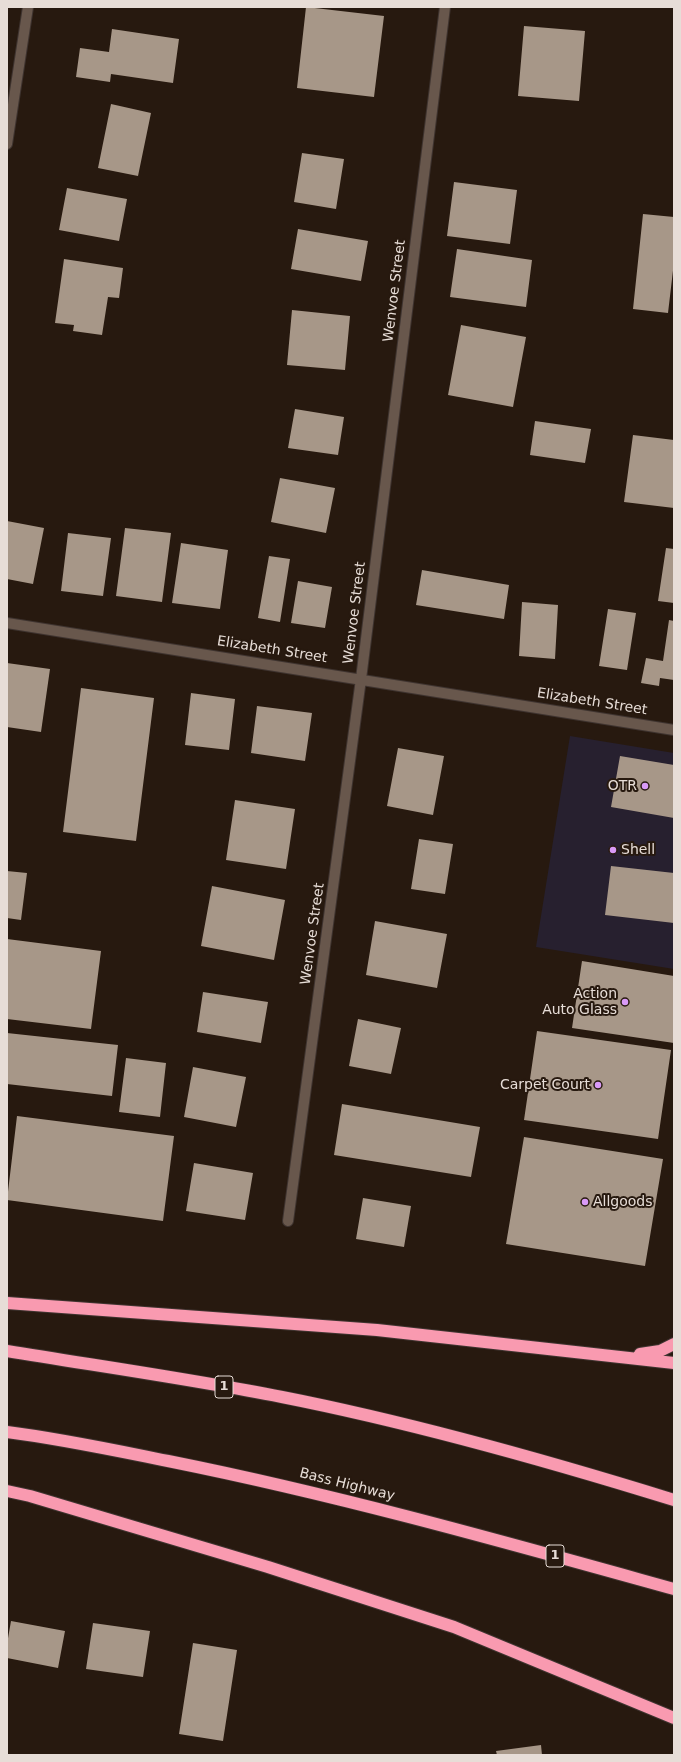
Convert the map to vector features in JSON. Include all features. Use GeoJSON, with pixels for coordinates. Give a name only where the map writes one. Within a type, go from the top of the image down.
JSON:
{"type":"FeatureCollection","features":[{"type":"Feature","properties":{"kind":"highway"},"geometry":{"type":"LineString","coordinates":[[7,1303],[377,1330],[546,1350],[606,1354],[674,1363]]}},
{"type":"Feature","properties":{"kind":"highway"},"geometry":{"type":"LineString","coordinates":[[606,1354],[650,1353],[660,1351],[674,1344]]}},
{"type":"Feature","properties":{"kind":"highway","name":"1"},"geometry":{"type":"LineString","coordinates":[[7,1351],[282,1397],[439,1432],[574,1469],[674,1500]]}},
{"type":"Feature","properties":{"kind":"highway","name":"Bass Highway"},"geometry":{"type":"LineString","coordinates":[[7,1432],[45,1436],[265,1480],[435,1522],[674,1589]]}},
{"type":"Feature","properties":{"kind":"highway"},"geometry":{"type":"LineString","coordinates":[[7,1491],[30,1496],[268,1567],[454,1627],[672,1717]]}},
{"type":"Feature","properties":{"kind":"street"},"geometry":{"type":"LineString","coordinates":[[7,144],[28,7]]}},
{"type":"Feature","properties":{"kind":"street","name":"Wenvoe Street"},"geometry":{"type":"LineString","coordinates":[[288,1222],[361,679],[444,7]]}},
{"type":"Feature","properties":{"kind":"street","name":"Elizabeth Street"},"geometry":{"type":"LineString","coordinates":[[7,623],[674,730]]}},
{"type":"Feature","properties":{"kind":"shaded area","name":"Shell"},"geometry":{"type":"Polygon","coordinates":[[[570,736],[674,753],[674,969],[536,947],[570,736]]]}},
{"type":"Feature","properties":{"kind":"building"},"geometry":{"type":"Polygon","coordinates":[[[306,7],[384,16],[374,97],[297,88],[306,7]]]}},
{"type":"Feature","properties":{"kind":"building"},"geometry":{"type":"Polygon","coordinates":[[[524,26],[585,31],[579,101],[518,96],[524,26]]]}},
{"type":"Feature","properties":{"kind":"building"},"geometry":{"type":"Polygon","coordinates":[[[112,29],[179,39],[173,83],[111,74],[110,82],[76,77],[80,48],[109,52],[112,29]]]}},
{"type":"Feature","properties":{"kind":"building"},"geometry":{"type":"Polygon","coordinates":[[[111,104],[151,113],[138,176],[98,168],[111,104]]]}},
{"type":"Feature","properties":{"kind":"building"},"geometry":{"type":"Polygon","coordinates":[[[302,153],[344,159],[336,209],[294,202],[302,153]]]}},
{"type":"Feature","properties":{"kind":"building"},"geometry":{"type":"Polygon","coordinates":[[[454,182],[517,190],[510,244],[447,236],[454,182]]]}},
{"type":"Feature","properties":{"kind":"building"},"geometry":{"type":"Polygon","coordinates":[[[67,188],[127,199],[119,241],[59,230],[67,188]]]}},
{"type":"Feature","properties":{"kind":"building"},"geometry":{"type":"Polygon","coordinates":[[[643,214],[674,217],[674,262],[668,313],[633,309],[643,214]]]}},
{"type":"Feature","properties":{"kind":"building"},"geometry":{"type":"Polygon","coordinates":[[[298,229],[368,241],[361,281],[291,269],[298,229]]]}},
{"type":"Feature","properties":{"kind":"building"},"geometry":{"type":"Polygon","coordinates":[[[457,249],[532,260],[526,307],[450,297],[457,249]]]}},
{"type":"Feature","properties":{"kind":"building"},"geometry":{"type":"Polygon","coordinates":[[[64,259],[123,268],[119,298],[108,297],[102,335],[73,331],[74,325],[55,323],[64,259]]]}},
{"type":"Feature","properties":{"kind":"building"},"geometry":{"type":"Polygon","coordinates":[[[292,310],[350,316],[345,370],[287,365],[292,310]]]}},
{"type":"Feature","properties":{"kind":"building"},"geometry":{"type":"Polygon","coordinates":[[[461,325],[526,337],[513,407],[448,395],[461,325]]]}},
{"type":"Feature","properties":{"kind":"building"},"geometry":{"type":"Polygon","coordinates":[[[295,409],[344,417],[338,455],[288,448],[295,409]]]}},
{"type":"Feature","properties":{"kind":"building"},"geometry":{"type":"Polygon","coordinates":[[[535,421],[591,429],[585,463],[530,455],[535,421]]]}},
{"type":"Feature","properties":{"kind":"building"},"geometry":{"type":"Polygon","coordinates":[[[633,435],[674,440],[674,508],[624,502],[633,435]]]}},
{"type":"Feature","properties":{"kind":"building"},"geometry":{"type":"Polygon","coordinates":[[[280,478],[335,488],[326,533],[271,522],[280,478]]]}},
{"type":"Feature","properties":{"kind":"building"},"geometry":{"type":"Polygon","coordinates":[[[7,521],[44,528],[33,584],[7,579],[7,521]]]}},
{"type":"Feature","properties":{"kind":"building"},"geometry":{"type":"Polygon","coordinates":[[[125,528],[171,533],[162,602],[116,596],[125,528]]]}},
{"type":"Feature","properties":{"kind":"building"},"geometry":{"type":"Polygon","coordinates":[[[68,533],[111,538],[103,596],[61,591],[68,533]]]}},
{"type":"Feature","properties":{"kind":"building"},"geometry":{"type":"Polygon","coordinates":[[[181,543],[228,550],[220,609],[172,603],[181,543]]]}},
{"type":"Feature","properties":{"kind":"building"},"geometry":{"type":"Polygon","coordinates":[[[666,548],[674,549],[674,603],[658,601],[666,548]]]}},
{"type":"Feature","properties":{"kind":"building"},"geometry":{"type":"Polygon","coordinates":[[[269,556],[290,559],[280,622],[258,618],[269,556]]]}},
{"type":"Feature","properties":{"kind":"building"},"geometry":{"type":"Polygon","coordinates":[[[422,570],[509,585],[504,619],[416,605],[422,570]]]}},
{"type":"Feature","properties":{"kind":"building"},"geometry":{"type":"Polygon","coordinates":[[[298,581],[332,587],[325,628],[291,623],[298,581]]]}},
{"type":"Feature","properties":{"kind":"building"},"geometry":{"type":"Polygon","coordinates":[[[522,602],[558,605],[555,659],[519,656],[522,602]]]}},
{"type":"Feature","properties":{"kind":"building"},"geometry":{"type":"Polygon","coordinates":[[[608,609],[636,613],[627,670],[599,666],[608,609]]]}},
{"type":"Feature","properties":{"kind":"building"},"geometry":{"type":"Polygon","coordinates":[[[669,620],[674,621],[674,680],[660,678],[659,686],[641,683],[646,658],[663,661],[669,620]]]}},
{"type":"Feature","properties":{"kind":"building"},"geometry":{"type":"Polygon","coordinates":[[[7,663],[50,669],[41,732],[7,727],[7,663]]]}},
{"type":"Feature","properties":{"kind":"building"},"geometry":{"type":"Polygon","coordinates":[[[81,688],[154,698],[136,841],[63,832],[81,688]]]}},
{"type":"Feature","properties":{"kind":"building"},"geometry":{"type":"Polygon","coordinates":[[[191,693],[235,699],[229,750],[185,745],[191,693]]]}},
{"type":"Feature","properties":{"kind":"building"},"geometry":{"type":"Polygon","coordinates":[[[257,706],[312,713],[305,761],[251,753],[257,706]]]}},
{"type":"Feature","properties":{"kind":"building"},"geometry":{"type":"Polygon","coordinates":[[[398,748],[444,756],[433,815],[387,806],[398,748]]]}},
{"type":"Feature","properties":{"kind":"building","name":"OTR"},"geometry":{"type":"Polygon","coordinates":[[[620,756],[674,765],[674,818],[611,807],[620,756]]]}},
{"type":"Feature","properties":{"kind":"building"},"geometry":{"type":"Polygon","coordinates":[[[235,800],[295,809],[286,869],[226,860],[235,800]]]}},
{"type":"Feature","properties":{"kind":"building"},"geometry":{"type":"Polygon","coordinates":[[[419,839],[453,844],[445,894],[411,889],[419,839]]]}},
{"type":"Feature","properties":{"kind":"building"},"geometry":{"type":"Polygon","coordinates":[[[611,866],[674,873],[674,923],[605,915],[611,866]]]}},
{"type":"Feature","properties":{"kind":"building"},"geometry":{"type":"Polygon","coordinates":[[[7,871],[27,873],[21,920],[7,918],[7,871]]]}},
{"type":"Feature","properties":{"kind":"building"},"geometry":{"type":"Polygon","coordinates":[[[212,886],[285,900],[274,960],[201,946],[212,886]]]}},
{"type":"Feature","properties":{"kind":"building"},"geometry":{"type":"Polygon","coordinates":[[[375,921],[447,934],[437,988],[366,975],[375,921]]]}},
{"type":"Feature","properties":{"kind":"building"},"geometry":{"type":"Polygon","coordinates":[[[7,939],[101,951],[91,1029],[7,1019],[7,939]]]}},
{"type":"Feature","properties":{"kind":"building","name":"Action Auto Glass"},"geometry":{"type":"Polygon","coordinates":[[[582,961],[674,976],[674,1043],[572,1028],[582,961]]]}},
{"type":"Feature","properties":{"kind":"building"},"geometry":{"type":"Polygon","coordinates":[[[203,992],[268,1002],[261,1043],[197,1032],[203,992]]]}},
{"type":"Feature","properties":{"kind":"building"},"geometry":{"type":"Polygon","coordinates":[[[358,1019],[401,1028],[391,1074],[349,1066],[358,1019]]]}},
{"type":"Feature","properties":{"kind":"building","name":"Carpet Court"},"geometry":{"type":"Polygon","coordinates":[[[537,1031],[671,1050],[658,1139],[524,1120],[537,1031]]]}},
{"type":"Feature","properties":{"kind":"building"},"geometry":{"type":"Polygon","coordinates":[[[7,1033],[118,1045],[112,1096],[7,1084],[7,1033]]]}},
{"type":"Feature","properties":{"kind":"building"},"geometry":{"type":"Polygon","coordinates":[[[126,1058],[166,1063],[160,1117],[119,1112],[126,1058]]]}},
{"type":"Feature","properties":{"kind":"building"},"geometry":{"type":"Polygon","coordinates":[[[193,1067],[246,1077],[236,1127],[184,1117],[193,1067]]]}},
{"type":"Feature","properties":{"kind":"building"},"geometry":{"type":"Polygon","coordinates":[[[342,1104],[480,1127],[471,1177],[334,1155],[342,1104]]]}},
{"type":"Feature","properties":{"kind":"building"},"geometry":{"type":"Polygon","coordinates":[[[17,1116],[174,1136],[163,1221],[7,1200],[17,1116]]]}},
{"type":"Feature","properties":{"kind":"building","name":"Allgoods"},"geometry":{"type":"Polygon","coordinates":[[[524,1137],[663,1159],[645,1266],[506,1244],[524,1137]]]}},
{"type":"Feature","properties":{"kind":"building"},"geometry":{"type":"Polygon","coordinates":[[[194,1163],[253,1173],[245,1220],[186,1211],[194,1163]]]}},
{"type":"Feature","properties":{"kind":"building"},"geometry":{"type":"Polygon","coordinates":[[[363,1198],[411,1206],[404,1247],[356,1239],[363,1198]]]}},
{"type":"Feature","properties":{"kind":"building"},"geometry":{"type":"Polygon","coordinates":[[[11,1621],[65,1631],[58,1668],[7,1658],[7,1644],[11,1621]]]}},
{"type":"Feature","properties":{"kind":"building"},"geometry":{"type":"Polygon","coordinates":[[[93,1623],[150,1631],[143,1677],[86,1669],[93,1623]]]}},
{"type":"Feature","properties":{"kind":"building"},"geometry":{"type":"Polygon","coordinates":[[[193,1643],[237,1650],[223,1741],[179,1734],[193,1643]]]}},
{"type":"Feature","properties":{"kind":"building"},"geometry":{"type":"Polygon","coordinates":[[[541,1745],[542,1755],[497,1755],[496,1751],[541,1745]]]}},
{"type":"Feature","properties":{"kind":"place","name":"OTR"},"geometry":{"type":"Point","coordinates":[645,786]}},
{"type":"Feature","properties":{"kind":"place","name":"Shell"},"geometry":{"type":"Point","coordinates":[613,850]}},
{"type":"Feature","properties":{"kind":"place","name":"Action Auto Glass"},"geometry":{"type":"Point","coordinates":[625,1002]}},
{"type":"Feature","properties":{"kind":"place","name":"Carpet Court"},"geometry":{"type":"Point","coordinates":[598,1085]}},
{"type":"Feature","properties":{"kind":"place","name":"Allgoods"},"geometry":{"type":"Point","coordinates":[585,1202]}}]}
